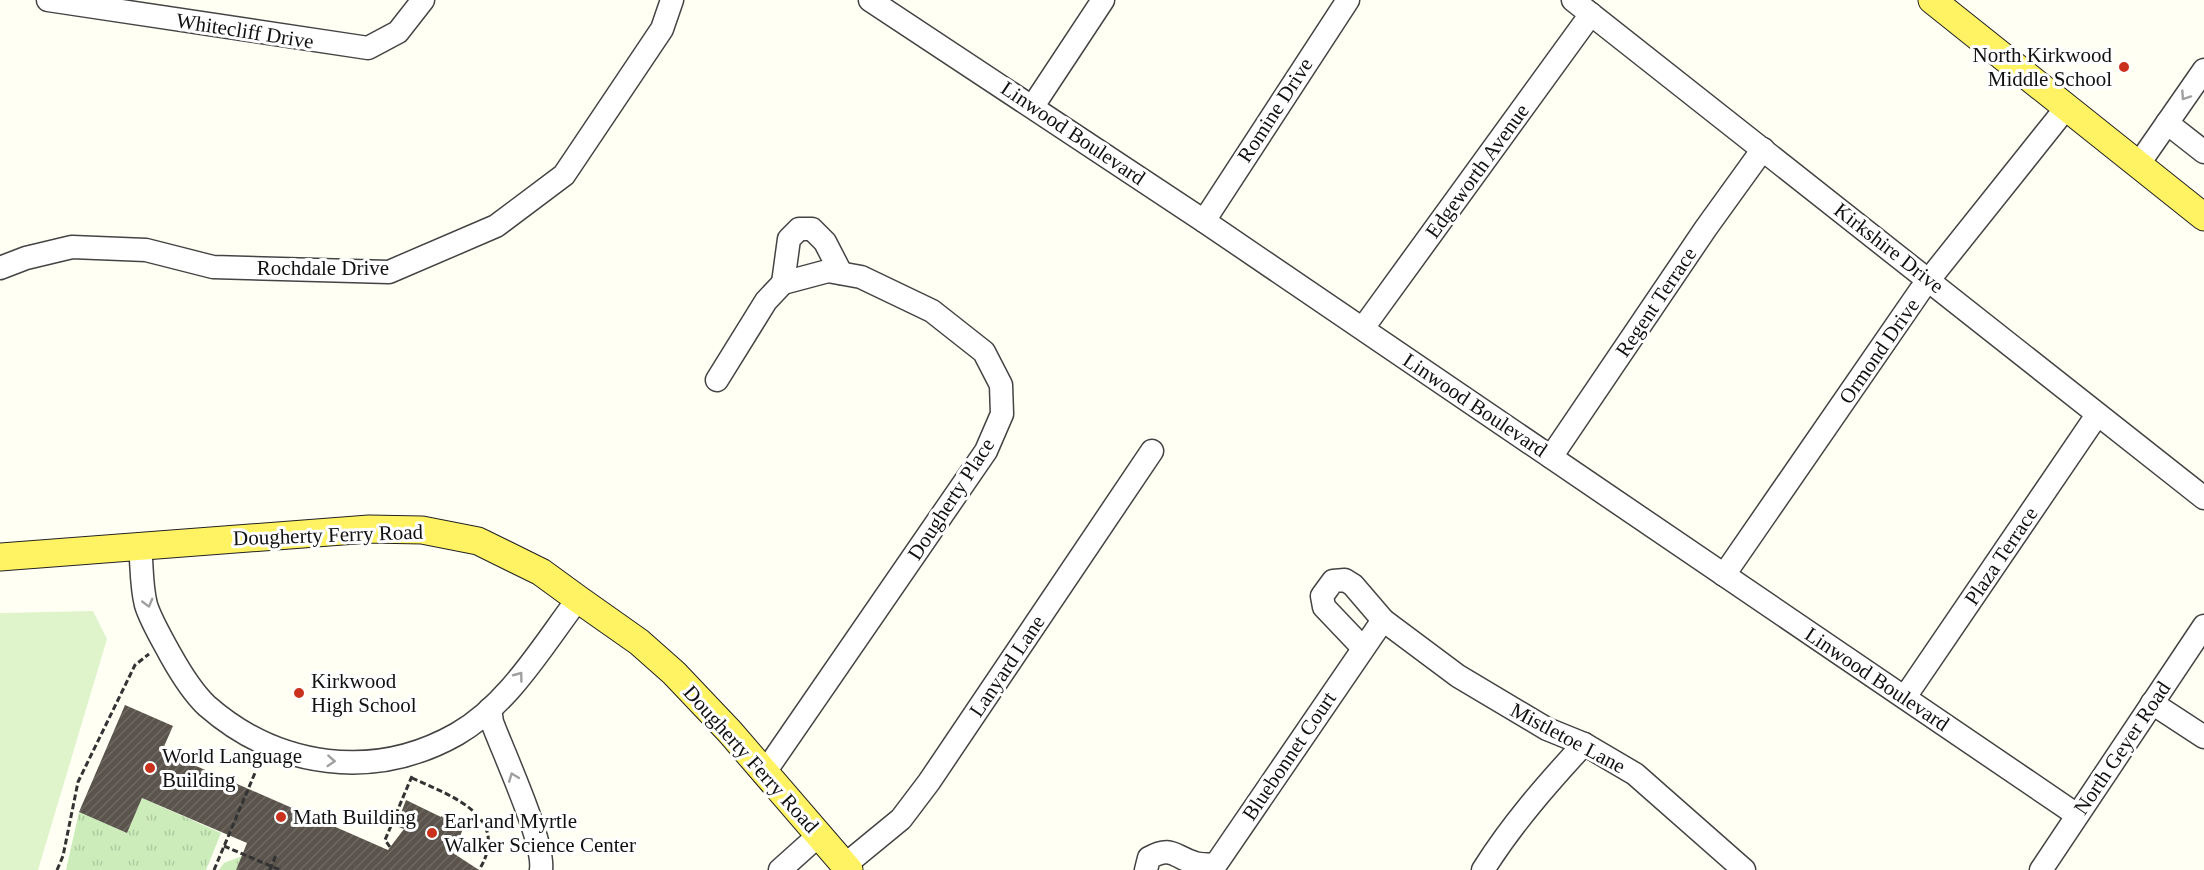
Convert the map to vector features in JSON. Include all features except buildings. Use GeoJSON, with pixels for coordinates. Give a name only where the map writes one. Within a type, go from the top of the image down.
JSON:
{"type":"FeatureCollection","features":[{"type":"Feature","properties":{"kind":"main road"},"geometry":{"type":"LineString","coordinates":[[1932,0],[2204,217]]}},
{"type":"Feature","properties":{"kind":"main road","name":"Dougherty Ferry Road"},"geometry":{"type":"LineString","coordinates":[[0,557],[349,530],[422,530],[478,541],[541,572],[639,642],[666,666],[730,732],[847,868]]}},
{"type":"Feature","properties":{"kind":"street","name":"Whitecliff Drive"},"geometry":{"type":"LineString","coordinates":[[48,0],[368,48],[398,32],[423,0]]}},
{"type":"Feature","properties":{"kind":"street","name":"Rochdale Drive"},"geometry":{"type":"LineString","coordinates":[[0,268],[26,258],[72,247],[146,250],[213,267],[389,272],[496,226],[564,175],[662,29],[672,0]]}},
{"type":"Feature","properties":{"kind":"street","name":"Linwood Boulevard"},"geometry":{"type":"LineString","coordinates":[[870,0],[1033,106],[1363,328],[2077,815]]}},
{"type":"Feature","properties":{"kind":"street"},"geometry":{"type":"LineString","coordinates":[[1033,106],[1103,0]]}},
{"type":"Feature","properties":{"kind":"street","name":"Romine Drive"},"geometry":{"type":"LineString","coordinates":[[1204,221],[1348,0]]}},
{"type":"Feature","properties":{"kind":"street","name":"Kirkshire Drive"},"geometry":{"type":"LineString","coordinates":[[1573,0],[2204,498]]}},
{"type":"Feature","properties":{"kind":"street","name":"Edgeworth Avenue"},"geometry":{"type":"LineString","coordinates":[[1363,328],[1591,14]]}},
{"type":"Feature","properties":{"kind":"street"},"geometry":{"type":"LineString","coordinates":[[2138,165],[2204,70]]}},
{"type":"Feature","properties":{"kind":"street","name":"Ormond Drive"},"geometry":{"type":"LineString","coordinates":[[1724,574],[1920,291],[1931,281],[2067,108]]}},
{"type":"Feature","properties":{"kind":"street"},"geometry":{"type":"LineString","coordinates":[[2167,123],[2204,152]]}},
{"type":"Feature","properties":{"kind":"street","name":"Regent Terrace"},"geometry":{"type":"LineString","coordinates":[[1551,457],[1706,228],[1763,149]]}},
{"type":"Feature","properties":{"kind":"street"},"geometry":{"type":"LineString","coordinates":[[717,380],[766,301],[783,283],[789,239],[798,229],[812,229],[819,235],[841,273]]}},
{"type":"Feature","properties":{"kind":"street","name":"Dougherty Place"},"geometry":{"type":"LineString","coordinates":[[765,772],[987,451],[1002,414],[1001,385],[984,352],[932,312],[861,277],[841,273],[828,271],[783,283]]}},
{"type":"Feature","properties":{"kind":"street","name":"Plaza Terrace"},"geometry":{"type":"LineString","coordinates":[[1905,697],[2097,415]]}},
{"type":"Feature","properties":{"kind":"street","name":"Lanyard Lane"},"geometry":{"type":"LineString","coordinates":[[847,868],[901,819],[915,801],[1152,451]]}},
{"type":"Feature","properties":{"kind":"street"},"geometry":{"type":"LineString","coordinates":[[140,546],[146,605],[183,676],[206,705],[243,732],[296,756],[328,762],[367,762],[407,754],[458,733],[490,709],[511,687],[579,599]]}},
{"type":"Feature","properties":{"kind":"street"},"geometry":{"type":"LineString","coordinates":[[1363,648],[1324,607],[1322,596],[1326,588],[1333,581],[1345,580],[1364,596],[1383,620]]}},
{"type":"Feature","properties":{"kind":"street","name":"Bluebonnet Court"},"geometry":{"type":"LineString","coordinates":[[1146,870],[1149,858],[1161,851],[1175,853],[1195,863],[1213,867],[1383,620]]}},
{"type":"Feature","properties":{"kind":"street","name":"Mistletoe Lane"},"geometry":{"type":"LineString","coordinates":[[1383,620],[1458,676],[1547,729],[1584,744],[1635,774],[1744,870]]}},
{"type":"Feature","properties":{"kind":"street","name":"North Geyer Road"},"geometry":{"type":"LineString","coordinates":[[2041,870],[2204,626]]}},
{"type":"Feature","properties":{"kind":"street"},"geometry":{"type":"LineString","coordinates":[[2152,703],[2204,737]]}},
{"type":"Feature","properties":{"kind":"street"},"geometry":{"type":"LineString","coordinates":[[490,709],[492,722],[533,832],[542,862],[541,870]]}},
{"type":"Feature","properties":{"kind":"street"},"geometry":{"type":"LineString","coordinates":[[1483,870],[1503,838],[1543,788],[1584,744]]}},
{"type":"Feature","properties":{"kind":"street"},"geometry":{"type":"LineString","coordinates":[[780,870],[819,835]]}},
{"type":"Feature","properties":{"kind":"path"},"geometry":{"type":"LineString","coordinates":[[57,870],[63,856],[78,782],[135,665],[164,642]]}},
{"type":"Feature","properties":{"kind":"path"},"geometry":{"type":"LineString","coordinates":[[214,870],[267,743]]}},
{"type":"Feature","properties":{"kind":"path"},"geometry":{"type":"LineString","coordinates":[[390,847],[385,840],[412,778],[407,754]]}},
{"type":"Feature","properties":{"kind":"path"},"geometry":{"type":"LineString","coordinates":[[412,778],[460,800],[482,820],[488,834],[489,847],[479,870]]}},
{"type":"Feature","properties":{"kind":"path"},"geometry":{"type":"LineString","coordinates":[[224,846],[280,870]]}},
{"type":"Feature","properties":{"kind":"path"},"geometry":{"type":"LineString","coordinates":[[271,868],[276,855]]}},
{"type":"Feature","properties":{"kind":"green space"},"geometry":{"type":"Polygon","coordinates":[[[93,611],[107,639],[38,870],[0,870],[0,613],[93,611]]]}},
{"type":"Feature","properties":{"kind":"green space"},"geometry":{"type":"Polygon","coordinates":[[[142,798],[221,833],[206,870],[66,870],[79,812],[127,833],[142,798]]]}},
{"type":"Feature","properties":{"kind":"green space"},"geometry":{"type":"Polygon","coordinates":[[[242,856],[236,870],[219,870],[224,863],[242,856]]]}},
{"type":"Feature","properties":{"kind":"place","name":"North Kirkwood Middle School"},"geometry":{"type":"Point","coordinates":[2124,67]}},
{"type":"Feature","properties":{"kind":"place","name":"Kirkwood High School"},"geometry":{"type":"Point","coordinates":[299,693]}},
{"type":"Feature","properties":{"kind":"place","name":"World Language Building"},"geometry":{"type":"Point","coordinates":[150,768]}},
{"type":"Feature","properties":{"kind":"place","name":"Math Building"},"geometry":{"type":"Point","coordinates":[281,817]}},
{"type":"Feature","properties":{"kind":"place","name":"Earl and Myrtle Walker Science Center"},"geometry":{"type":"Point","coordinates":[432,833]}}]}
